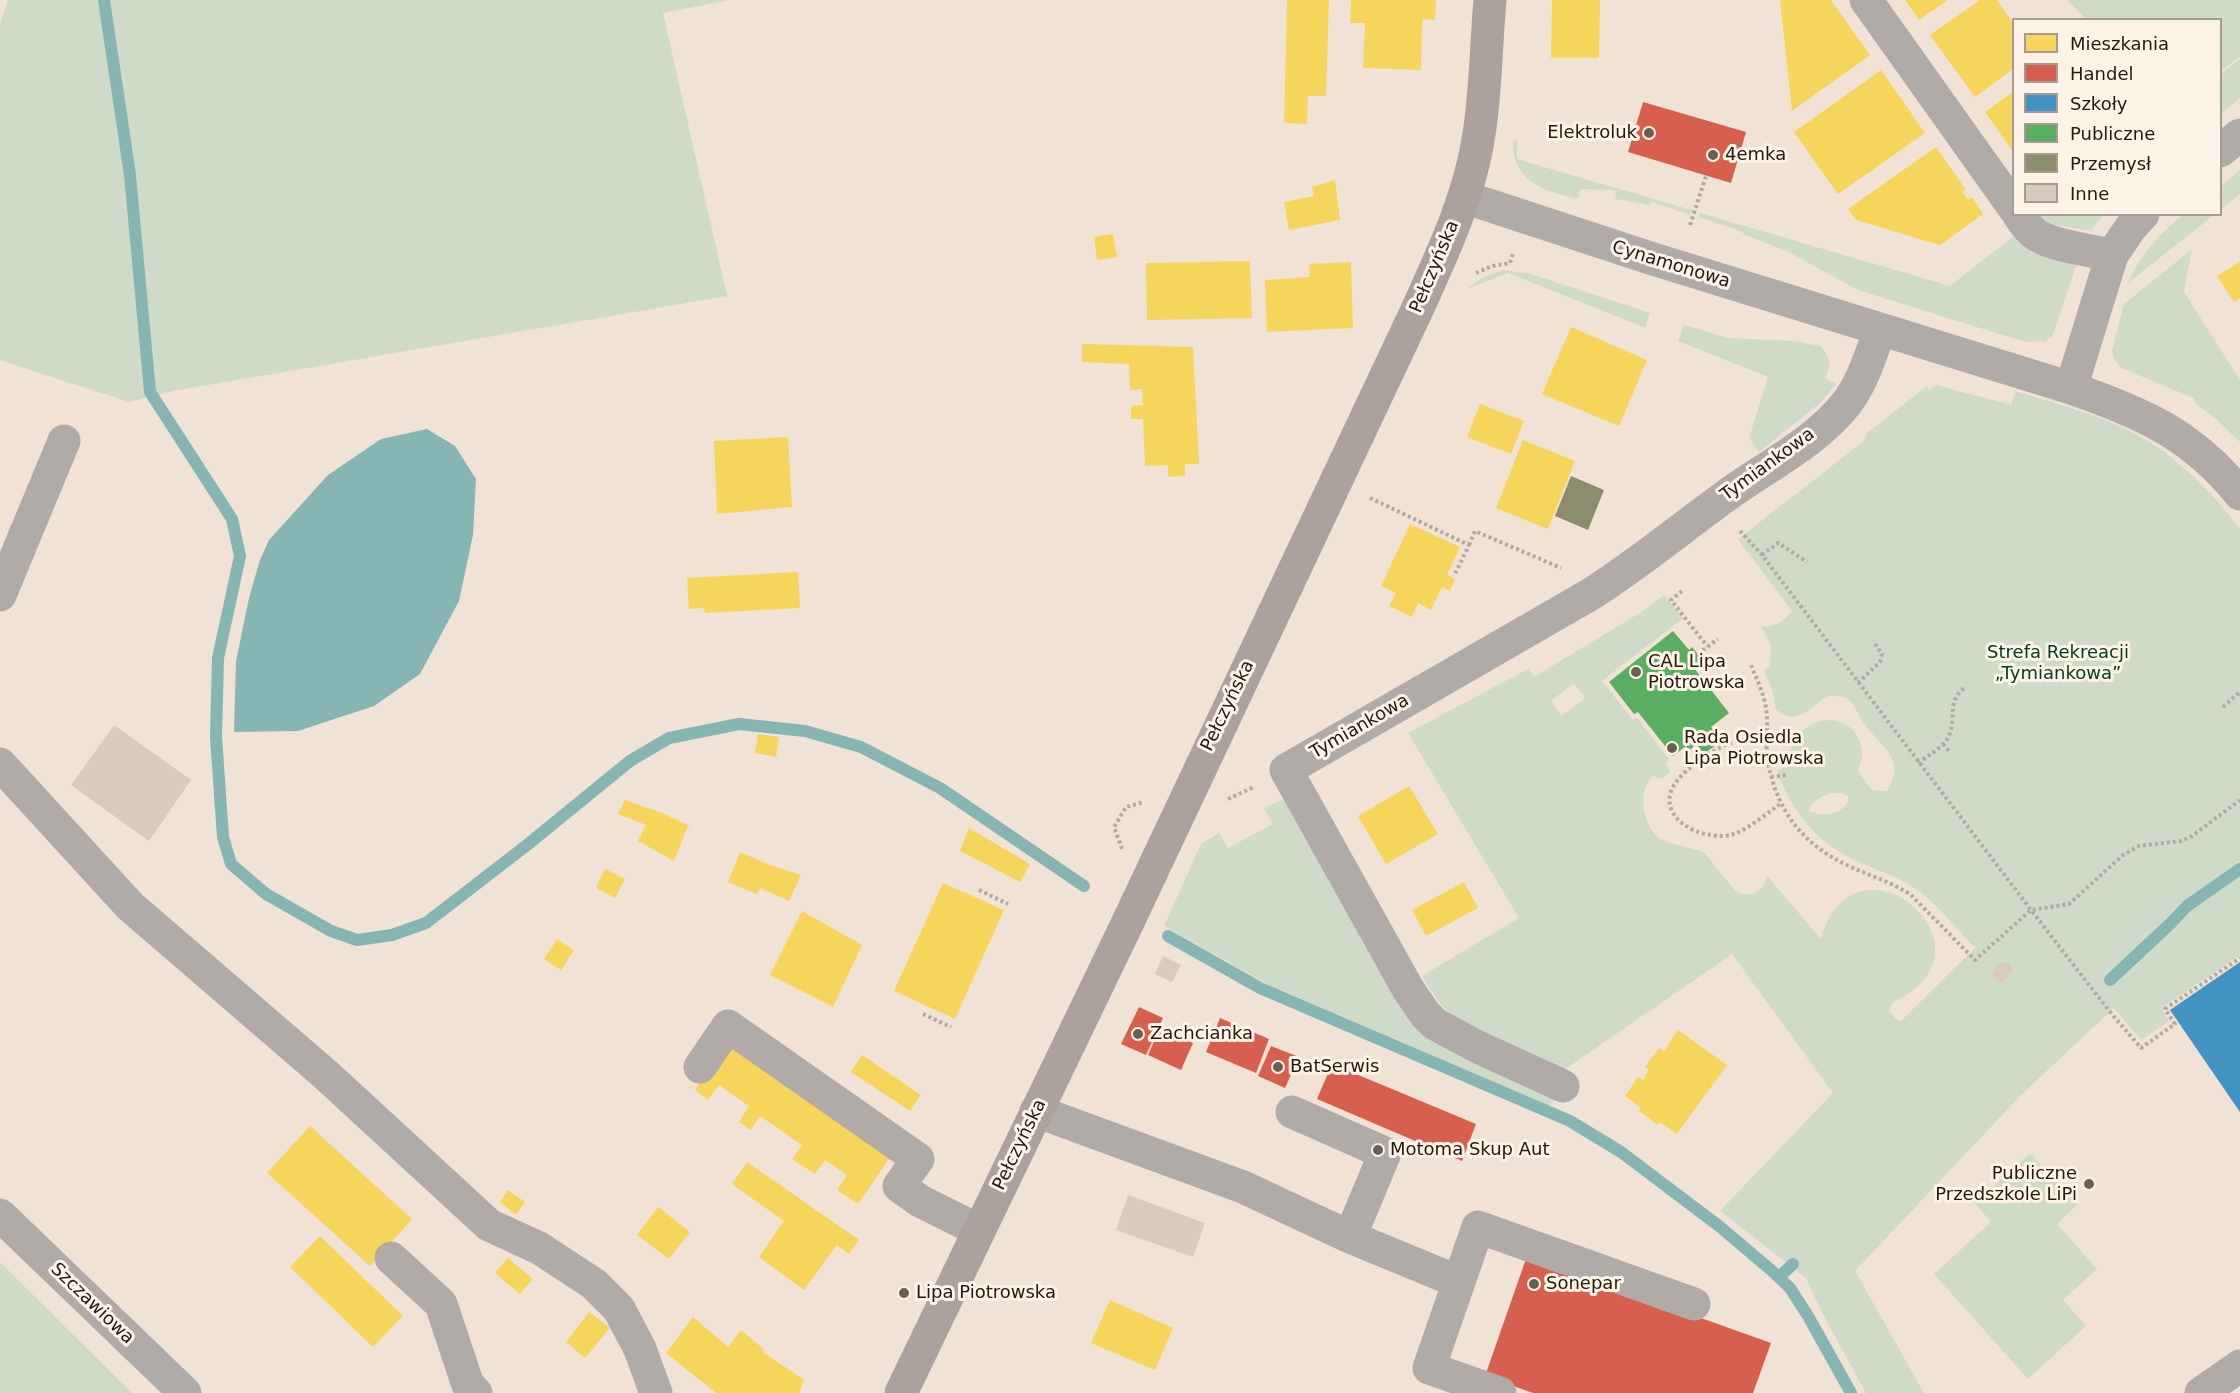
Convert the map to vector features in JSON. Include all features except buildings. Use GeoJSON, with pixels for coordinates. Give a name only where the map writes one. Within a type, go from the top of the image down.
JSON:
{"type":"FeatureCollection","features":[{"type":"Feature","properties":{"kind":"main road","name":"Pełczyńska"},"geometry":{"type":"LineString","coordinates":[[901,1393],[1450,237],[1464,197],[1479,134],[1490,0]]}},
{"type":"Feature","properties":{"kind":"street"},"geometry":{"type":"LineString","coordinates":[[1866,0],[2012,207]]}},
{"type":"Feature","properties":{"kind":"street"},"geometry":{"type":"LineString","coordinates":[[2222,149],[2240,135]]}},
{"type":"Feature","properties":{"kind":"street","name":"Cynamonowa"},"geometry":{"type":"LineString","coordinates":[[1464,197],[1523,218],[1880,330]]}},
{"type":"Feature","properties":{"kind":"street"},"geometry":{"type":"LineString","coordinates":[[2019,216],[2037,236],[2053,242],[2112,255]]}},
{"type":"Feature","properties":{"kind":"street"},"geometry":{"type":"LineString","coordinates":[[2072,388],[2112,255],[2131,227],[2142,216]]}},
{"type":"Feature","properties":{"kind":"street"},"geometry":{"type":"LineString","coordinates":[[1880,330],[2072,388],[2118,405],[2179,436],[2216,466],[2240,494]]}},
{"type":"Feature","properties":{"kind":"street","name":"Tymiankowa"},"geometry":{"type":"LineString","coordinates":[[1563,1086],[1478,1047],[1435,1024],[1425,1014],[1408,989],[1286,770],[1580,600],[1635,565],[1725,496],[1794,450],[1834,417],[1850,398],[1861,382],[1880,330]]}},
{"type":"Feature","properties":{"kind":"street"},"geometry":{"type":"LineString","coordinates":[[0,595],[64,441]]}},
{"type":"Feature","properties":{"kind":"street"},"geometry":{"type":"LineString","coordinates":[[0,764],[130,906],[325,1074],[489,1225],[539,1248],[594,1284],[620,1309],[640,1349],[656,1393]]}},
{"type":"Feature","properties":{"kind":"street"},"geometry":{"type":"LineString","coordinates":[[700,1067],[728,1026],[918,1159],[899,1186],[920,1201],[978,1230]]}},
{"type":"Feature","properties":{"kind":"street"},"geometry":{"type":"LineString","coordinates":[[1036,1111],[1243,1187],[1350,1237],[1459,1282]]}},
{"type":"Feature","properties":{"kind":"street"},"geometry":{"type":"LineString","coordinates":[[1292,1112],[1385,1153],[1350,1237]]}},
{"type":"Feature","properties":{"kind":"street","name":"Szczawiowa"},"geometry":{"type":"LineString","coordinates":[[0,1215],[185,1393]]}},
{"type":"Feature","properties":{"kind":"street"},"geometry":{"type":"LineString","coordinates":[[1500,1393],[1429,1368],[1478,1227],[1694,1304]]}},
{"type":"Feature","properties":{"kind":"street"},"geometry":{"type":"LineString","coordinates":[[391,1258],[441,1304],[468,1385],[476,1393]]}},
{"type":"Feature","properties":{"kind":"street"},"geometry":{"type":"LineString","coordinates":[[2201,1393],[2240,1366]]}},
{"type":"Feature","properties":{"kind":"path"},"geometry":{"type":"LineString","coordinates":[[1690,225],[1706,176]]}},
{"type":"Feature","properties":{"kind":"path"},"geometry":{"type":"LineString","coordinates":[[1467,278],[1492,266],[1510,263]]}},
{"type":"Feature","properties":{"kind":"path"},"geometry":{"type":"LineString","coordinates":[[1365,496],[1469,545]]}},
{"type":"Feature","properties":{"kind":"path"},"geometry":{"type":"LineString","coordinates":[[1736,525],[1762,555],[2031,910],[2110,1012],[2141,1048],[2175,1024],[2165,1009],[2240,958]]}},
{"type":"Feature","properties":{"kind":"path"},"geometry":{"type":"LineString","coordinates":[[1454,576],[1476,531],[1560,567],[1580,600]]}},
{"type":"Feature","properties":{"kind":"path"},"geometry":{"type":"LineString","coordinates":[[1762,555],[1778,543],[1806,562]]}},
{"type":"Feature","properties":{"kind":"path"},"geometry":{"type":"LineString","coordinates":[[1682,591],[1671,600],[1707,646]]}},
{"type":"Feature","properties":{"kind":"path"},"geometry":{"type":"LineString","coordinates":[[1698,654],[1718,639]]}},
{"type":"Feature","properties":{"kind":"path"},"geometry":{"type":"LineString","coordinates":[[1858,683],[1880,662],[1882,654],[1873,640]]}},
{"type":"Feature","properties":{"kind":"path"},"geometry":{"type":"LineString","coordinates":[[1751,665],[1765,702],[1771,777],[1780,804],[1792,822],[1804,835],[1847,865],[1911,895],[1975,960],[2031,910],[2069,904],[2123,855],[2139,846],[2181,841],[2192,836],[2240,800]]}},
{"type":"Feature","properties":{"kind":"path"},"geometry":{"type":"LineString","coordinates":[[1918,763],[1943,744],[1950,733],[1953,704],[1956,695],[1964,688]]}},
{"type":"Feature","properties":{"kind":"path"},"geometry":{"type":"LineString","coordinates":[[2223,707],[2240,693]]}},
{"type":"Feature","properties":{"kind":"path"},"geometry":{"type":"LineString","coordinates":[[1767,744],[1747,740],[1731,742],[1698,762],[1674,784],[1670,799],[1671,808],[1678,820],[1696,831],[1728,835],[1742,830],[1780,804]]}},
{"type":"Feature","properties":{"kind":"path"},"geometry":{"type":"LineString","coordinates":[[1943,744],[1950,752]]}},
{"type":"Feature","properties":{"kind":"path"},"geometry":{"type":"LineString","coordinates":[[1771,777],[1787,775]]}},
{"type":"Feature","properties":{"kind":"path"},"geometry":{"type":"LineString","coordinates":[[980,890],[1008,904]]}},
{"type":"Feature","properties":{"kind":"path"},"geometry":{"type":"LineString","coordinates":[[923,1014],[951,1027]]}},
{"type":"Feature","properties":{"kind":"green space"},"geometry":{"type":"Polygon","coordinates":[[[8,0],[730,0],[663,13],[727,296],[173,391],[129,402],[0,360],[0,25],[8,0]]]}},
{"type":"Feature","properties":{"kind":"green space"},"geometry":{"type":"Polygon","coordinates":[[[2067,0],[2240,0],[2240,56],[2222,70],[2222,18],[2085,18],[2067,0]]]}},
{"type":"Feature","properties":{"kind":"green space"},"geometry":{"type":"Polygon","coordinates":[[[2240,59],[2240,98],[2222,113],[2222,73],[2240,59]]]}},
{"type":"Feature","properties":{"kind":"green space"},"geometry":{"type":"Polygon","coordinates":[[[1517,139],[1517,159],[1691,210],[1690,215],[1652,202],[1650,205],[1616,199],[1615,190],[1580,189],[1579,198],[1544,189],[1525,176],[1518,167],[1513,142],[1517,139]]]}},
{"type":"Feature","properties":{"kind":"green space"},"geometry":{"type":"Polygon","coordinates":[[[2240,170],[2240,194],[2222,208],[2222,185],[2240,170]]]}},
{"type":"Feature","properties":{"kind":"green space"},"geometry":{"type":"Polygon","coordinates":[[[1700,213],[1950,286],[2015,235],[2032,253],[2078,260],[2052,337],[2044,342],[2025,342],[1858,290],[1787,251],[1743,234],[1743,232],[1698,217],[1700,213]]]}},
{"type":"Feature","properties":{"kind":"green space"},"geometry":{"type":"Polygon","coordinates":[[[2102,216],[2091,231],[2045,223],[2039,217],[2102,216]]]}},
{"type":"Feature","properties":{"kind":"green space"},"geometry":{"type":"Polygon","coordinates":[[[2182,216],[2213,216],[2128,283],[2152,245],[2182,216]]]}},
{"type":"Feature","properties":{"kind":"green space"},"geometry":{"type":"Polygon","coordinates":[[[2192,249],[2184,292],[2240,380],[2240,442],[2195,403],[2194,398],[2121,368],[2114,359],[2112,351],[2124,304],[2192,249]]]}},
{"type":"Feature","properties":{"kind":"green space"},"geometry":{"type":"Polygon","coordinates":[[[1503,270],[1531,274],[1650,313],[1645,328],[1508,273],[1467,289],[1482,278],[1503,270]]]}},
{"type":"Feature","properties":{"kind":"green space"},"geometry":{"type":"Polygon","coordinates":[[[1684,325],[1728,338],[1794,341],[1820,346],[1829,361],[1829,369],[1825,378],[1836,384],[1820,403],[1759,452],[1749,438],[1768,377],[1678,341],[1684,325]]]}},
{"type":"Feature","properties":{"kind":"green space","name":"Strefa Rekreacji „Tymiankowa”"},"geometry":{"type":"Polygon","coordinates":[[[1936,385],[2011,405],[2015,391],[2074,409],[2130,431],[2176,461],[2217,500],[2240,529],[2240,955],[2161,1008],[2169,1021],[2141,1040],[2114,1008],[2020,1096],[1855,1271],[1924,1393],[1866,1393],[1820,1309],[1806,1278],[1720,1211],[1833,1093],[1732,954],[1564,1070],[1452,1016],[1439,1003],[1422,976],[1519,918],[1408,733],[1528,669],[1534,677],[1643,611],[1664,595],[1683,618],[1602,681],[1633,720],[1637,718],[1669,759],[1666,765],[1670,772],[1662,779],[1653,776],[1644,792],[1644,811],[1651,829],[1663,841],[1704,852],[1735,891],[1751,894],[1759,890],[1767,876],[1821,939],[1838,905],[1862,891],[1888,892],[1912,906],[1930,927],[1935,953],[1925,979],[1893,1002],[1889,1011],[1901,1021],[1975,948],[1922,893],[1831,846],[1808,825],[1790,800],[1777,770],[1780,770],[1786,763],[1797,736],[1820,721],[1838,721],[1854,731],[1862,750],[1858,772],[1872,790],[1887,791],[1892,780],[1893,762],[1849,700],[1828,696],[1798,716],[1784,715],[1776,710],[1772,689],[1764,671],[1770,666],[1771,645],[1761,626],[1778,623],[1792,611],[1738,539],[1864,441],[1867,433],[1927,386],[1929,390],[1936,385]],[[1574,683],[1551,701],[1561,716],[1585,698],[1574,683]],[[1833,793],[1818,799],[1808,811],[1826,814],[1842,809],[1849,800],[1848,796],[1833,793]]]}},
{"type":"Feature","properties":{"kind":"green space"},"geometry":{"type":"Polygon","coordinates":[[[1283,799],[1394,989],[1554,1100],[1548,1109],[1418,1049],[1267,984],[1164,926],[1201,844],[1219,833],[1228,848],[1273,824],[1264,808],[1283,799]]]}},
{"type":"Feature","properties":{"kind":"green space"},"geometry":{"type":"Polygon","coordinates":[[[2030,1153],[2077,1205],[2057,1224],[2097,1269],[2063,1300],[2086,1326],[2028,1379],[1934,1274],[1991,1222],[1975,1203],[2030,1153]]]}},
{"type":"Feature","properties":{"kind":"green space"},"geometry":{"type":"Polygon","coordinates":[[[0,1262],[132,1393],[0,1393],[0,1262]]]}},
{"type":"Feature","properties":{"kind":"water"},"geometry":{"type":"Polygon","coordinates":[[[427,429],[455,446],[476,479],[473,535],[459,601],[420,674],[374,706],[298,731],[234,732],[236,661],[249,598],[260,560],[269,540],[328,475],[381,439],[427,429]]]}},
{"type":"Feature","properties":{"kind":"waterway"},"geometry":{"type":"LineString","coordinates":[[104,0],[130,175],[150,392],[232,519],[240,556],[218,658],[216,737],[223,837],[231,864],[266,894],[331,931],[357,940],[392,935],[426,923],[630,761],[669,738],[739,724],[805,731],[861,747],[940,788],[1084,886]]}},
{"type":"Feature","properties":{"kind":"waterway"},"geometry":{"type":"LineString","coordinates":[[2110,980],[2187,906],[2240,869]]}},
{"type":"Feature","properties":{"kind":"waterway"},"geometry":{"type":"LineString","coordinates":[[1168,936],[1260,988],[1570,1121],[1621,1152],[1719,1226],[1790,1288],[1851,1393]]}},
{"type":"Feature","properties":{"kind":"waterway"},"geometry":{"type":"LineString","coordinates":[[1779,1277],[1793,1264]]}},
{"type":"Feature","properties":{"kind":"place","name":"Elektroluk"},"geometry":{"type":"Point","coordinates":[1649,133]}},
{"type":"Feature","properties":{"kind":"place","name":"4emka"},"geometry":{"type":"Point","coordinates":[1713,155]}},
{"type":"Feature","properties":{"kind":"place","name":"CAL Lipa Piotrowska"},"geometry":{"type":"Point","coordinates":[1636,672]}},
{"type":"Feature","properties":{"kind":"place","name":"Rada Osiedla Lipa Piotrowska"},"geometry":{"type":"Point","coordinates":[1672,748]}},
{"type":"Feature","properties":{"kind":"place","name":"Zachcianka"},"geometry":{"type":"Point","coordinates":[1138,1034]}},
{"type":"Feature","properties":{"kind":"place","name":"BatSerwis"},"geometry":{"type":"Point","coordinates":[1278,1067]}},
{"type":"Feature","properties":{"kind":"place","name":"Motoma Skup Aut"},"geometry":{"type":"Point","coordinates":[1378,1150]}},
{"type":"Feature","properties":{"kind":"place","name":"Publiczne Przedszkole LiPi"},"geometry":{"type":"Point","coordinates":[2089,1184]}},
{"type":"Feature","properties":{"kind":"place","name":"Sonepar"},"geometry":{"type":"Point","coordinates":[1534,1284]}},
{"type":"Feature","properties":{"kind":"place","name":"Lipa Piotrowska"},"geometry":{"type":"Point","coordinates":[904,1293]}}]}
